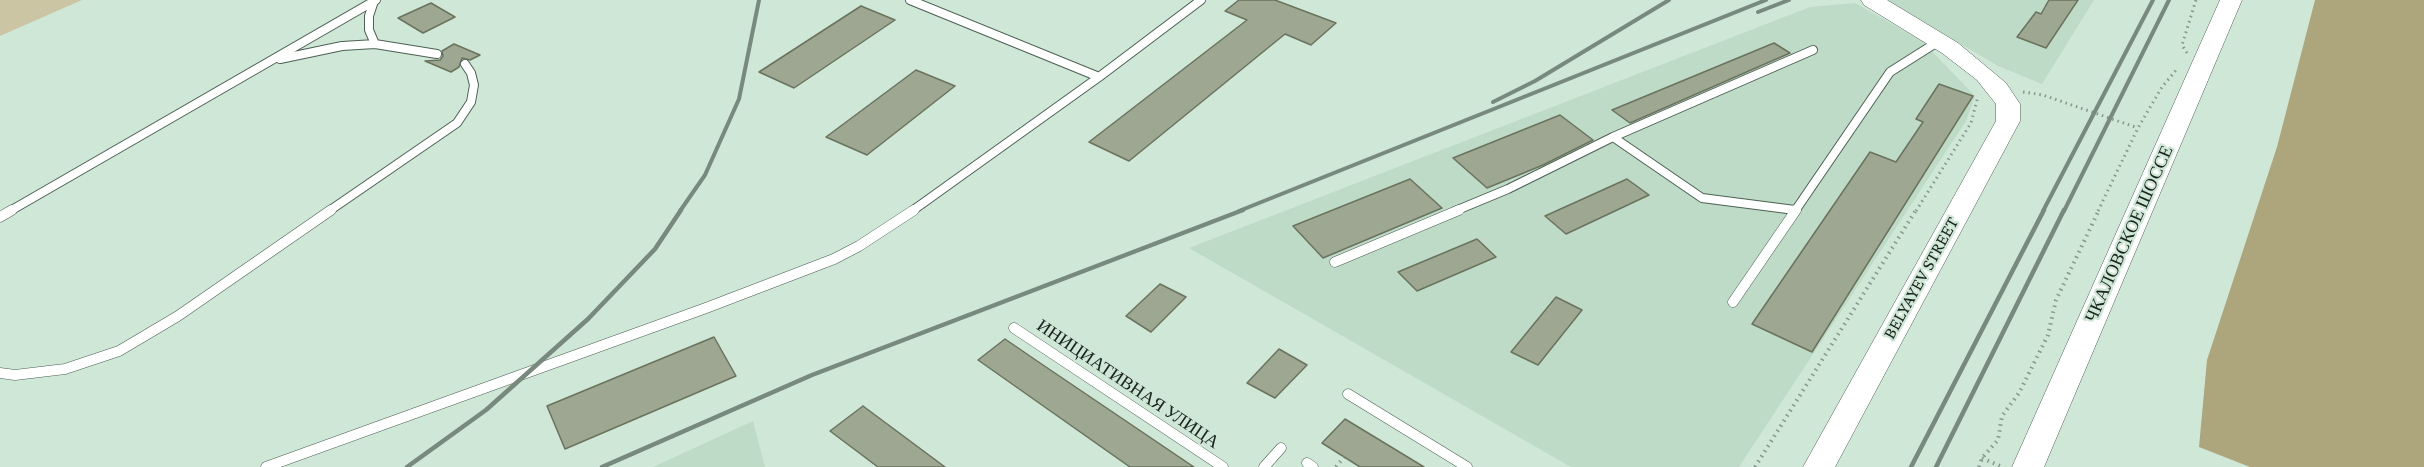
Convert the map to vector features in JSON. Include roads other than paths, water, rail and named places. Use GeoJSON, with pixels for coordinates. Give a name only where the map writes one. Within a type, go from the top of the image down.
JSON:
{"type":"FeatureCollection","features":[{"type":"Feature","properties":{"kind":"street"},"geometry":{"type":"LineString","coordinates":[[1872,0],[1939,41]]}},
{"type":"Feature","properties":{"kind":"street","name":"ЧКАЛОВСКОЕ ШОССЕ"},"geometry":{"type":"LineString","coordinates":[[2028,467],[2231,0]]}},
{"type":"Feature","properties":{"kind":"street","name":"BELYAYEV STREET"},"geometry":{"type":"LineString","coordinates":[[1819,467],[2008,122],[2008,104],[1985,89],[1970,63],[1939,41]]}},
{"type":"Feature","properties":{"kind":"lane"},"geometry":{"type":"LineString","coordinates":[[375,0],[369,16],[369,30],[375,44]]}},
{"type":"Feature","properties":{"kind":"lane"},"geometry":{"type":"LineString","coordinates":[[0,217],[375,0]]}},
{"type":"Feature","properties":{"kind":"lane"},"geometry":{"type":"LineString","coordinates":[[910,0],[1099,77]]}},
{"type":"Feature","properties":{"kind":"lane"},"geometry":{"type":"LineString","coordinates":[[266,467],[834,259],[859,246],[911,212],[1099,77],[1201,0]]}},
{"type":"Feature","properties":{"kind":"lane"},"geometry":{"type":"LineString","coordinates":[[1732,302],[1890,72],[1939,41]]}},
{"type":"Feature","properties":{"kind":"lane"},"geometry":{"type":"LineString","coordinates":[[269,62],[342,46],[375,44],[437,54]]}},
{"type":"Feature","properties":{"kind":"lane"},"geometry":{"type":"LineString","coordinates":[[1335,262],[1508,189],[1613,137],[1813,50]]}},
{"type":"Feature","properties":{"kind":"lane"},"geometry":{"type":"LineString","coordinates":[[0,374],[15,375],[64,369],[119,351],[178,316],[457,123],[471,102],[474,85],[471,73],[465,64]]}},
{"type":"Feature","properties":{"kind":"lane"},"geometry":{"type":"LineString","coordinates":[[1613,137],[1702,198],[1795,210]]}},
{"type":"Feature","properties":{"kind":"lane","name":"ИНИЦИАТИВНАЯ УЛИЦА"},"geometry":{"type":"LineString","coordinates":[[1014,328],[1223,467]]}},
{"type":"Feature","properties":{"kind":"lane"},"geometry":{"type":"LineString","coordinates":[[1348,393],[1467,467]]}},
{"type":"Feature","properties":{"kind":"lane"},"geometry":{"type":"LineString","coordinates":[[1264,467],[1281,448]]}},
{"type":"Feature","properties":{"kind":"railway"},"geometry":{"type":"LineString","coordinates":[[680,211],[705,175],[739,99],[759,0]]}},
{"type":"Feature","properties":{"kind":"railway"},"geometry":{"type":"LineString","coordinates":[[1493,102],[1535,81],[1669,0]]}},
{"type":"Feature","properties":{"kind":"railway"},"geometry":{"type":"LineString","coordinates":[[1239,211],[1766,0]]}},
{"type":"Feature","properties":{"kind":"railway"},"geometry":{"type":"LineString","coordinates":[[1758,12],[1789,0]]}},
{"type":"Feature","properties":{"kind":"railway"},"geometry":{"type":"LineString","coordinates":[[2043,211],[2153,0]]}},
{"type":"Feature","properties":{"kind":"railway"},"geometry":{"type":"LineString","coordinates":[[2064,211],[2169,0]]}},
{"type":"Feature","properties":{"kind":"railway"},"geometry":{"type":"LineString","coordinates":[[407,467],[486,410],[588,319],[655,249],[681,210]]}},
{"type":"Feature","properties":{"kind":"railway"},"geometry":{"type":"LineString","coordinates":[[602,467],[812,375],[1243,210]]}},
{"type":"Feature","properties":{"kind":"railway"},"geometry":{"type":"LineString","coordinates":[[1911,467],[2044,210]]}},
{"type":"Feature","properties":{"kind":"railway"},"geometry":{"type":"LineString","coordinates":[[1936,467],[2064,210]]}}]}
